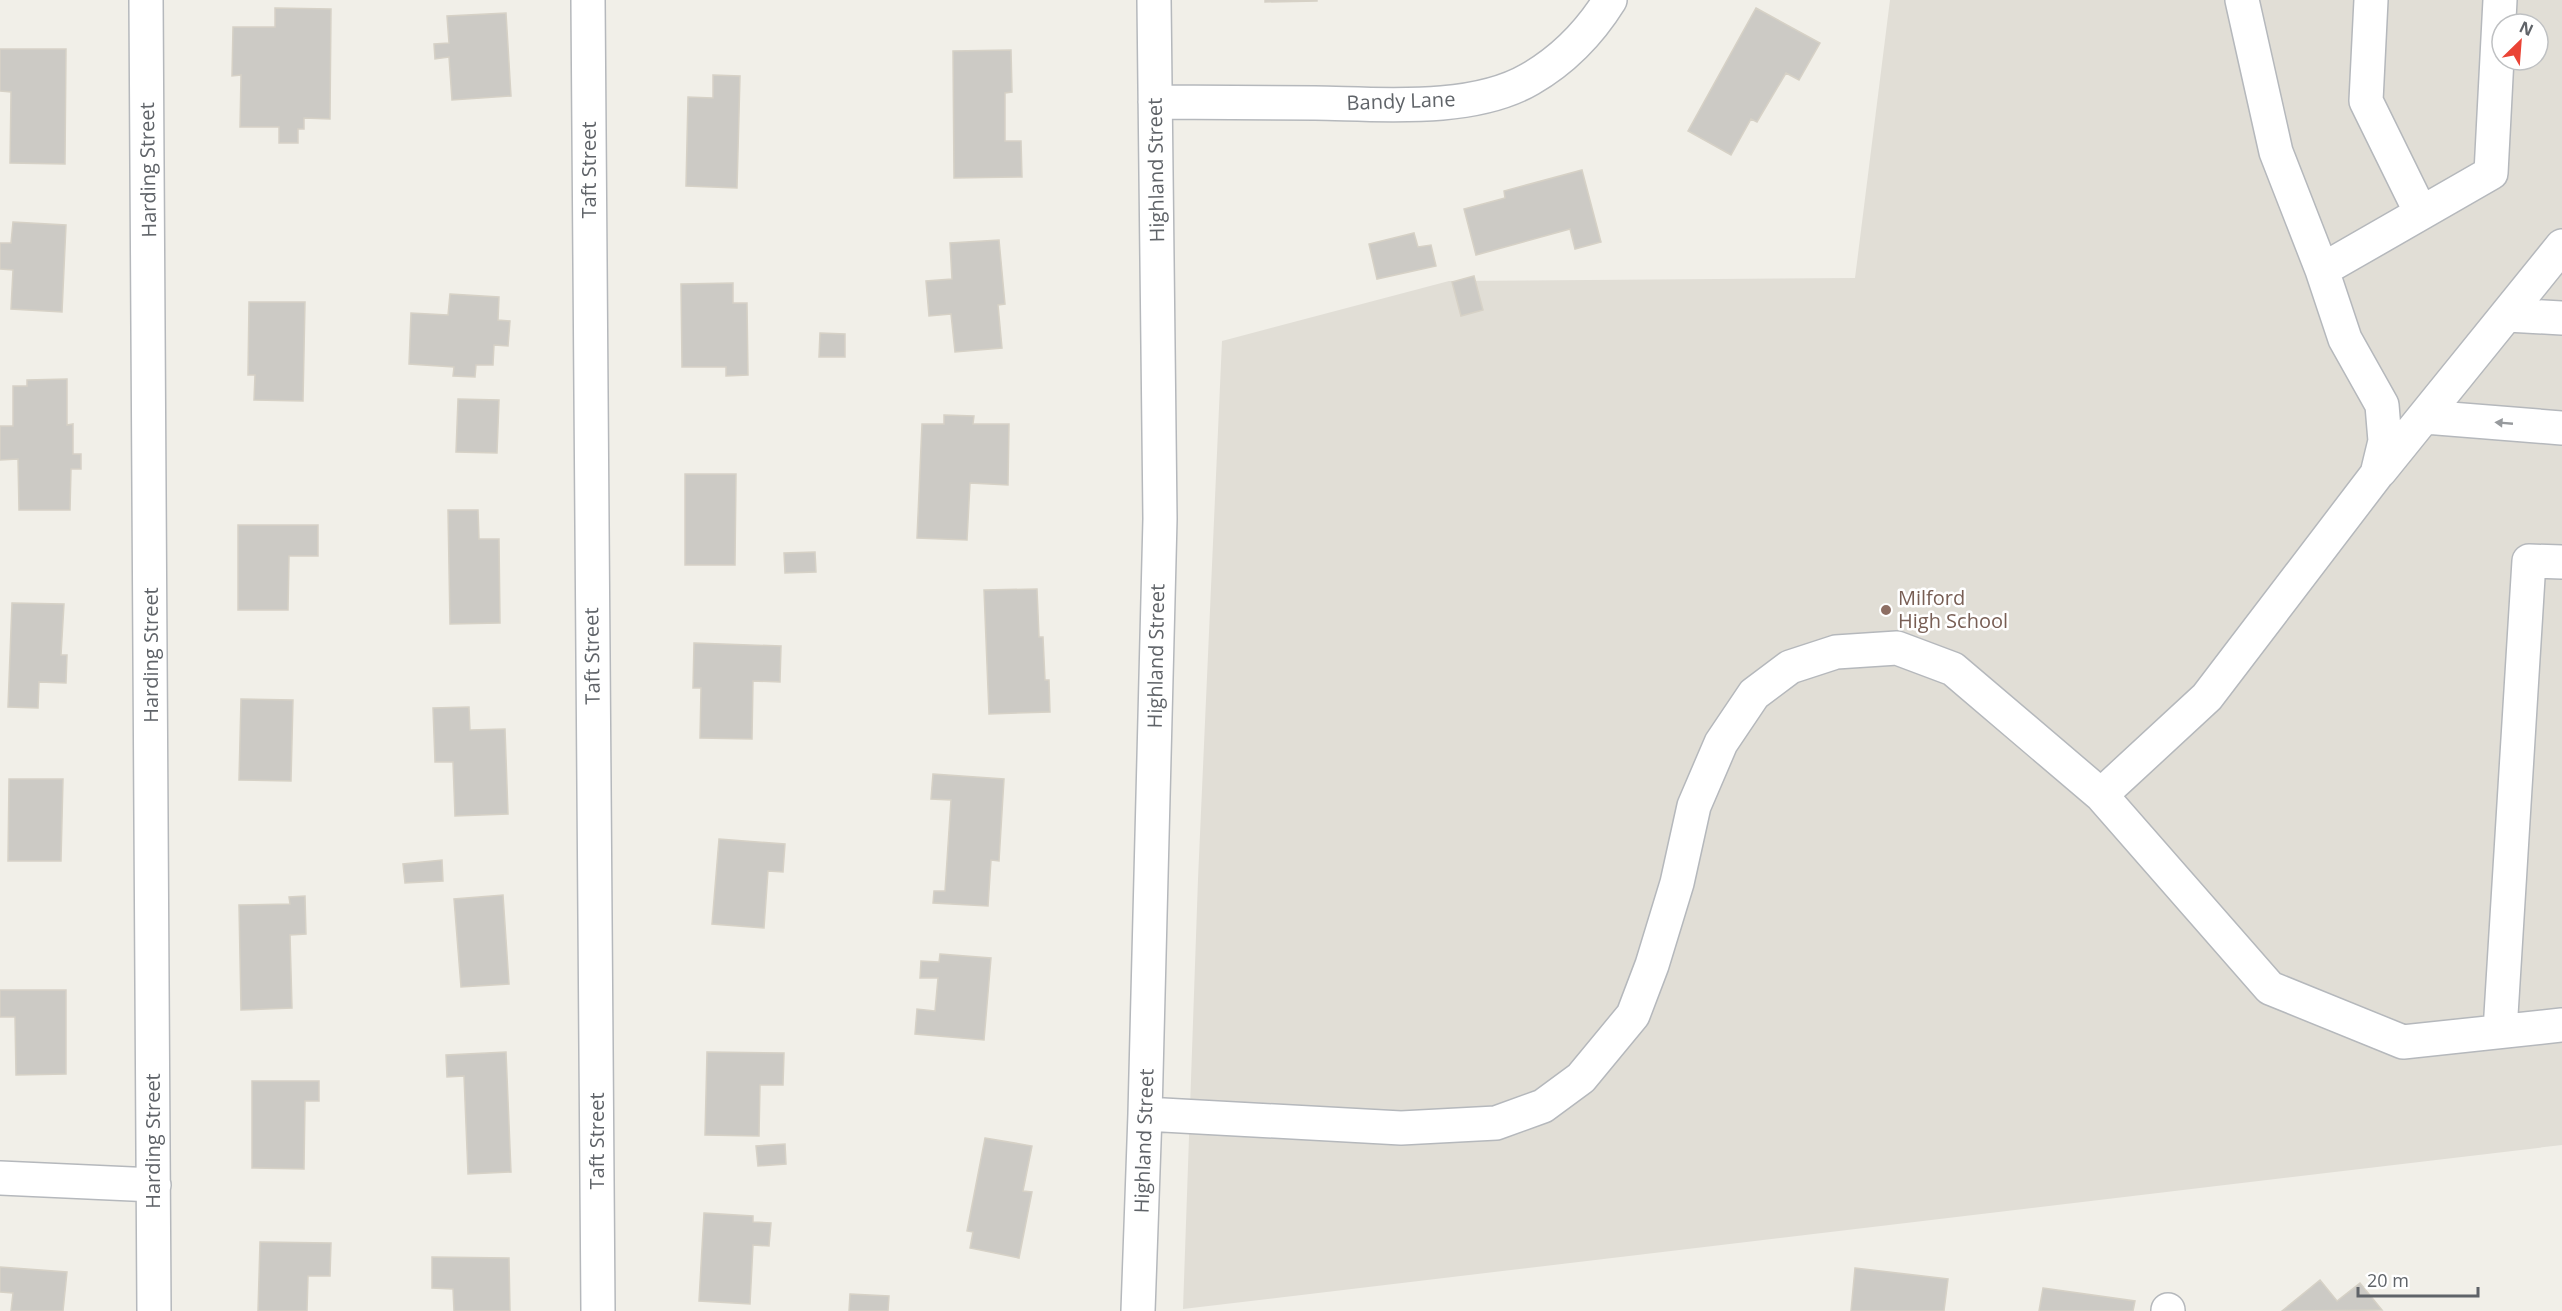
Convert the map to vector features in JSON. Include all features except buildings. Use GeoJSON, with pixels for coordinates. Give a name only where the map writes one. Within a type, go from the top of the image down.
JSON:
{"type":"FeatureCollection","features":[{"type":"Feature","properties":{"kind":"street","name":"Harding Street"},"geometry":{"type":"LineString","coordinates":[[146,0],[154,1311]]}},
{"type":"Feature","properties":{"kind":"street","name":"Taft Street"},"geometry":{"type":"LineString","coordinates":[[588,0],[598,1311]]}},
{"type":"Feature","properties":{"kind":"street","name":"Highland Street"},"geometry":{"type":"LineString","coordinates":[[1138,1311],[1160,519],[1154,0]]}},
{"type":"Feature","properties":{"kind":"street","name":"Bandy Lane"},"geometry":{"type":"LineString","coordinates":[[1155,102],[1444,103],[1491,94],[1529,80],[1567,54],[1600,16],[1610,0]]}},
{"type":"Feature","properties":{"kind":"street"},"geometry":{"type":"LineString","coordinates":[[2242,0],[2276,152],[2322,270],[2345,339],[2382,405],[2385,441],[2377,474]]}},
{"type":"Feature","properties":{"kind":"street"},"geometry":{"type":"LineString","coordinates":[[2371,0],[2366,101],[2421,213]]}},
{"type":"Feature","properties":{"kind":"street"},"geometry":{"type":"LineString","coordinates":[[2322,270],[2491,173],[2500,0]]}},
{"type":"Feature","properties":{"kind":"street"},"geometry":{"type":"LineString","coordinates":[[2101,795],[2207,697],[2377,474],[2562,246]]}},
{"type":"Feature","properties":{"kind":"street"},"geometry":{"type":"LineString","coordinates":[[2507,315],[2562,318]]}},
{"type":"Feature","properties":{"kind":"street"},"geometry":{"type":"LineString","coordinates":[[2424,417],[2562,428]]}},
{"type":"Feature","properties":{"kind":"street"},"geometry":{"type":"LineString","coordinates":[[2500,1031],[2529,561],[2562,562]]}},
{"type":"Feature","properties":{"kind":"street"},"geometry":{"type":"LineString","coordinates":[[1145,1114],[1401,1128],[1496,1123],[1543,1106],[1581,1078],[1633,1015],[1652,965],[1677,883],[1694,806],[1721,743],[1755,694],[1790,667],[1836,652],[1897,648],[1953,669],[2101,795],[2270,988],[2403,1042],[2562,1025]]}},
{"type":"Feature","properties":{"kind":"street"},"geometry":{"type":"LineString","coordinates":[[0,1178],[154,1185]]}},
{"type":"Feature","properties":{"kind":"shaded area","name":"Milford High School"},"geometry":{"type":"Polygon","coordinates":[[[1890,0],[2562,0],[2562,1145],[1183,1309],[1198,879],[1222,341],[1449,281],[1855,278],[1890,0]]]}},
{"type":"Feature","properties":{"kind":"place","name":"Milford High School"},"geometry":{"type":"Point","coordinates":[1886,610]}}]}
